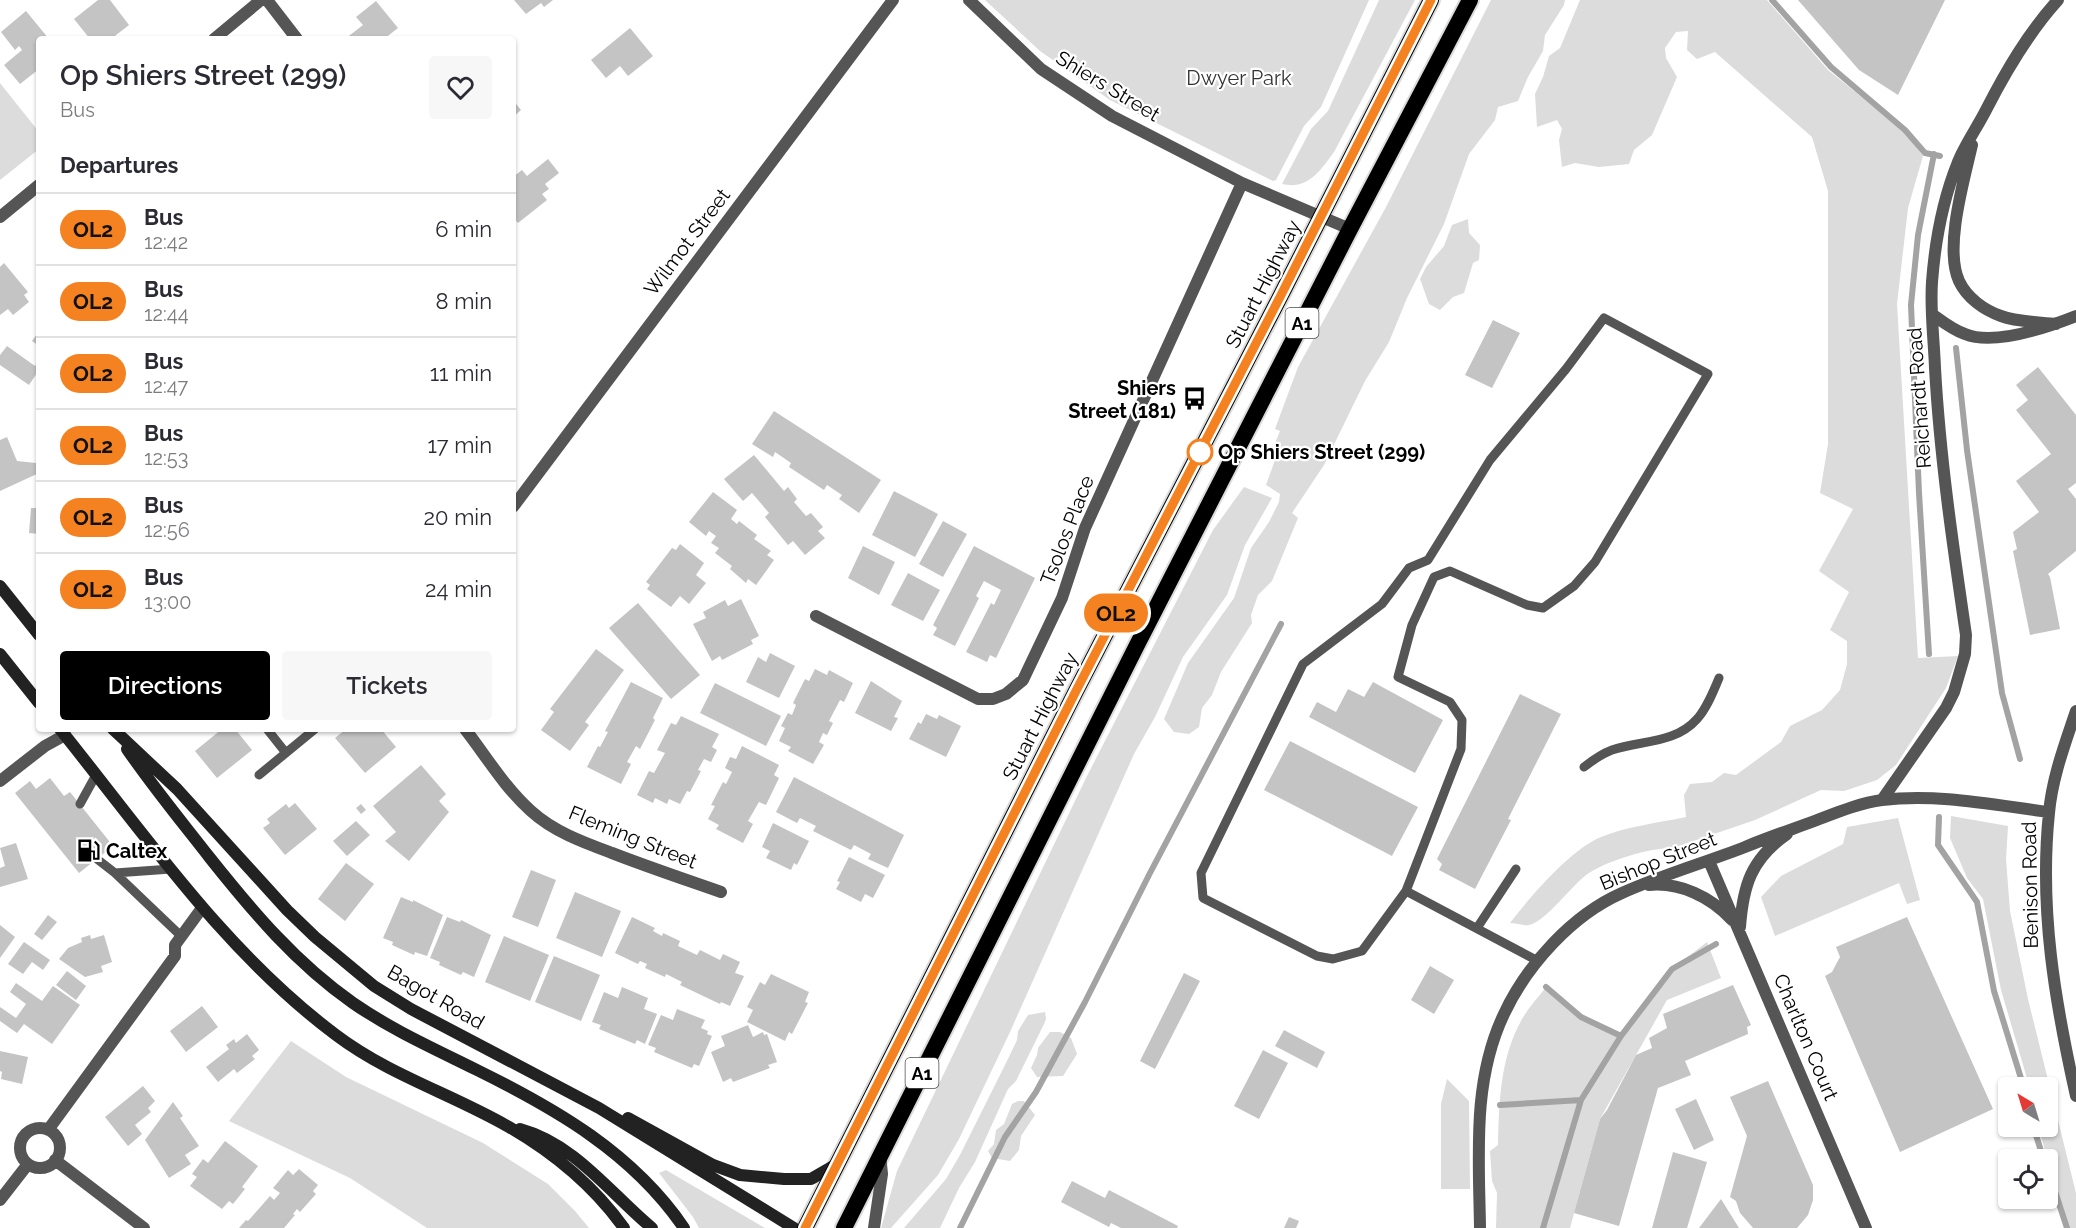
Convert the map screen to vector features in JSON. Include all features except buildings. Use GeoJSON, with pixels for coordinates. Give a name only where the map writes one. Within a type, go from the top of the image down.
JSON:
{"type":"FeatureCollection","features":[{"type":"Feature","properties":{"kind":"highway","name":"Stuart Highway"},"geometry":{"type":"LineString","coordinates":[[805,1228],[1076,691],[1431,0]]}},
{"type":"Feature","properties":{"kind":"highway","name":"A1"},"geometry":{"type":"LineString","coordinates":[[844,1228],[1350,229],[1470,0]]}},
{"type":"Feature","properties":{"kind":"main road"},"geometry":{"type":"LineString","coordinates":[[0,586],[36,631]]}},
{"type":"Feature","properties":{"kind":"main road"},"geometry":{"type":"LineString","coordinates":[[0,654],[36,699]]}},
{"type":"Feature","properties":{"kind":"main road"},"geometry":{"type":"LineString","coordinates":[[62,732],[202,908],[266,977],[338,1037],[405,1077],[507,1126],[572,1169],[599,1196],[624,1228]]}},
{"type":"Feature","properties":{"kind":"main road","name":"Bagot Road"},"geometry":{"type":"LineString","coordinates":[[115,732],[155,789],[243,900],[275,936],[316,975],[381,1021],[513,1089],[584,1130],[642,1177],[662,1198],[684,1228]]}},
{"type":"Feature","properties":{"kind":"main road","name":"Bagot Road"},"geometry":{"type":"LineString","coordinates":[[116,732],[177,789],[287,910],[374,986],[411,1009],[599,1108],[794,1228]]}},
{"type":"Feature","properties":{"kind":"main road"},"geometry":{"type":"LineString","coordinates":[[494,1052],[548,1074],[713,1165],[740,1175],[811,1179],[837,1164]]}},
{"type":"Feature","properties":{"kind":"main road"},"geometry":{"type":"LineString","coordinates":[[507,1126],[541,1136],[556,1145],[613,1190],[652,1228]]}},
{"type":"Feature","properties":{"kind":"street"},"geometry":{"type":"LineString","coordinates":[[218,36],[261,0]]}},
{"type":"Feature","properties":{"kind":"street"},"geometry":{"type":"LineString","coordinates":[[267,0],[295,36]]}},
{"type":"Feature","properties":{"kind":"street","name":"Wilmot Street"},"geometry":{"type":"LineString","coordinates":[[516,503],[893,0]]}},
{"type":"Feature","properties":{"kind":"street","name":"Shiers Street"},"geometry":{"type":"LineString","coordinates":[[969,0],[1041,69],[1112,116],[1242,183],[1350,229]]}},
{"type":"Feature","properties":{"kind":"street","name":"Reichardt Road"},"geometry":{"type":"LineString","coordinates":[[1882,800],[1946,708],[1960,678],[1965,654],[1966,635],[1946,495],[1937,407],[1932,314],[1932,283],[1936,250],[1946,200],[1958,160],[1974,135],[2014,59],[2032,31],[2058,0]]}},
{"type":"Feature","properties":{"kind":"street"},"geometry":{"type":"LineString","coordinates":[[1974,135],[1957,214],[1954,259],[1958,280],[1966,293],[1980,306],[2002,317],[2056,324]]}},
{"type":"Feature","properties":{"kind":"street","name":"Tsolos Place"},"geometry":{"type":"LineString","coordinates":[[816,616],[978,699],[993,699],[1006,694],[1023,680],[1062,598],[1085,528],[1242,183]]}},
{"type":"Feature","properties":{"kind":"street"},"geometry":{"type":"LineString","coordinates":[[0,217],[36,192]]}},
{"type":"Feature","properties":{"kind":"street"},"geometry":{"type":"LineString","coordinates":[[1932,314],[1964,334],[1982,338],[2011,335],[2056,324],[2076,316]]}},
{"type":"Feature","properties":{"kind":"street","name":"Benison Road"},"geometry":{"type":"LineString","coordinates":[[2076,711],[2055,779],[2049,812],[2046,891],[2048,933],[2060,1024],[2076,1096]]}},
{"type":"Feature","properties":{"kind":"street"},"geometry":{"type":"LineString","coordinates":[[0,781],[62,732]]}},
{"type":"Feature","properties":{"kind":"street","name":"Fleming Street"},"geometry":{"type":"LineString","coordinates":[[467,732],[519,799],[549,824],[572,837],[721,892]]}},
{"type":"Feature","properties":{"kind":"street","name":"Bishop Street"},"geometry":{"type":"LineString","coordinates":[[1480,1228],[1479,1124],[1485,1066],[1504,1013],[1538,961],[1578,921],[1602,904],[1655,879],[1709,861],[1800,825],[1882,800],[1943,799],[2049,812]]}},
{"type":"Feature","properties":{"kind":"street"},"geometry":{"type":"LineString","coordinates":[[1740,930],[1744,889],[1752,870],[1770,848],[1800,825]]}},
{"type":"Feature","properties":{"kind":"street","name":"Charlton Court"},"geometry":{"type":"LineString","coordinates":[[1709,861],[1866,1228]]}},
{"type":"Feature","properties":{"kind":"street"},"geometry":{"type":"LineString","coordinates":[[1634,888],[1657,884],[1682,887],[1713,903],[1740,930]]}},
{"type":"Feature","properties":{"kind":"street"},"geometry":{"type":"LineString","coordinates":[[48,1130],[175,956],[178,940],[202,908]]}},
{"type":"Feature","properties":{"kind":"street"},"geometry":{"type":"LineString","coordinates":[[38,1128],[48,1130],[58,1142],[59,1148],[55,1160],[45,1167],[33,1167],[28,1164],[20,1152],[22,1139],[32,1130],[38,1128]]}},
{"type":"Feature","properties":{"kind":"street"},"geometry":{"type":"LineString","coordinates":[[874,1228],[882,1174],[880,1154]]}},
{"type":"Feature","properties":{"kind":"street"},"geometry":{"type":"LineString","coordinates":[[55,1160],[144,1228]]}},
{"type":"Feature","properties":{"kind":"street"},"geometry":{"type":"LineString","coordinates":[[0,1200],[28,1164]]}},
{"type":"Feature","properties":{"kind":"lane"},"geometry":{"type":"LineString","coordinates":[[1604,318],[1708,374],[1595,562],[1574,586],[1544,608],[1527,605],[1450,571],[1434,577],[1412,625],[1398,677],[1450,702],[1462,720],[1461,749],[1406,891],[1362,951],[1333,959],[1317,956],[1203,898],[1201,873],[1304,664],[1382,603],[1409,568],[1428,560],[1490,460],[1566,369],[1604,318]]}},
{"type":"Feature","properties":{"kind":"lane"},"geometry":{"type":"LineString","coordinates":[[1584,767],[1612,750],[1668,738],[1686,729],[1698,718],[1719,678]]}},
{"type":"Feature","properties":{"kind":"lane"},"geometry":{"type":"LineString","coordinates":[[269,732],[286,753]]}},
{"type":"Feature","properties":{"kind":"lane"},"geometry":{"type":"LineString","coordinates":[[259,775],[311,732]]}},
{"type":"Feature","properties":{"kind":"lane"},"geometry":{"type":"LineString","coordinates":[[80,804],[96,775]]}},
{"type":"Feature","properties":{"kind":"lane"},"geometry":{"type":"LineString","coordinates":[[96,859],[115,873],[178,940]]}},
{"type":"Feature","properties":{"kind":"lane"},"geometry":{"type":"LineString","coordinates":[[115,873],[171,869]]}},
{"type":"Feature","properties":{"kind":"lane"},"geometry":{"type":"LineString","coordinates":[[1477,928],[1516,869]]}},
{"type":"Feature","properties":{"kind":"lane"},"geometry":{"type":"LineString","coordinates":[[1406,891],[1538,961]]}},
{"type":"Feature","properties":{"kind":"green space","name":"Dwyer Park"},"geometry":{"type":"Polygon","coordinates":[[[985,0],[1369,0],[1321,107],[1304,126],[1276,180],[1273,181],[1110,100],[1040,51],[985,0]]]}},
{"type":"Feature","properties":{"kind":"green space"},"geometry":{"type":"Polygon","coordinates":[[[1379,0],[1415,0],[1334,152],[1318,172],[1306,182],[1282,184],[1311,129],[1328,111],[1379,0]]]}},
{"type":"Feature","properties":{"kind":"green space"},"geometry":{"type":"Polygon","coordinates":[[[1491,0],[1565,0],[1545,35],[1543,51],[1518,101],[1498,107],[1495,120],[1469,154],[1444,224],[1407,298],[1389,342],[1365,381],[1324,465],[1292,513],[1298,518],[1272,581],[1258,595],[1251,615],[1252,623],[1221,672],[1212,695],[1202,708],[1199,727],[1189,734],[1174,732],[1164,719],[1188,663],[1234,598],[1251,548],[1269,522],[1279,502],[1280,494],[1266,485],[1275,460],[1271,453],[1280,431],[1275,429],[1298,367],[1386,207],[1491,0]]]}},
{"type":"Feature","properties":{"kind":"green space"},"geometry":{"type":"Polygon","coordinates":[[[1580,0],[1767,0],[1828,70],[1904,131],[1923,156],[1908,208],[1897,304],[1918,658],[1958,656],[1946,688],[1896,765],[1877,780],[1844,791],[1821,790],[1755,820],[1673,848],[1641,852],[1607,864],[1582,878],[1544,917],[1525,925],[1510,923],[1540,888],[1577,852],[1589,843],[1611,833],[1686,817],[1684,795],[1690,784],[1712,782],[1724,773],[1736,775],[1781,742],[1790,726],[1822,710],[1840,690],[1847,664],[1847,641],[1830,630],[1849,592],[1819,571],[1853,509],[1820,493],[1828,444],[1828,191],[1812,137],[1715,52],[1697,59],[1687,50],[1688,31],[1676,32],[1665,48],[1666,58],[1677,77],[1652,135],[1634,150],[1629,164],[1599,167],[1575,163],[1562,167],[1559,140],[1562,129],[1557,120],[1537,127],[1535,94],[1549,56],[1560,48],[1580,0]]]}},
{"type":"Feature","properties":{"kind":"green space"},"geometry":{"type":"Polygon","coordinates":[[[0,83],[36,128],[36,151],[0,180],[0,83]]]}},
{"type":"Feature","properties":{"kind":"green space"},"geometry":{"type":"Polygon","coordinates":[[[1468,219],[1469,233],[1480,245],[1479,260],[1473,263],[1464,293],[1453,297],[1440,310],[1429,304],[1420,279],[1426,267],[1444,246],[1452,225],[1468,219]]]}},
{"type":"Feature","properties":{"kind":"green space"},"geometry":{"type":"Polygon","coordinates":[[[1244,487],[1272,498],[1245,545],[1227,595],[1183,657],[1155,717],[1134,754],[1010,1032],[959,1139],[938,1175],[891,1228],[881,1228],[897,1171],[1086,778],[1213,530],[1244,487]]]}},
{"type":"Feature","properties":{"kind":"green space"},"geometry":{"type":"Polygon","coordinates":[[[1951,816],[2008,826],[2006,859],[2010,911],[2047,1077],[2027,1077],[2001,990],[1983,899],[1967,878],[1950,838],[1951,816]]]}},
{"type":"Feature","properties":{"kind":"green space"},"geometry":{"type":"Polygon","coordinates":[[[1898,818],[1920,900],[1907,904],[1899,883],[1775,936],[1761,897],[1781,876],[1843,844],[1847,827],[1898,818]]]}},
{"type":"Feature","properties":{"kind":"green space"},"geometry":{"type":"Polygon","coordinates":[[[1707,942],[1721,978],[1667,1000],[1600,1119],[1570,1228],[1496,1228],[1497,1193],[1492,1181],[1490,1151],[1498,1145],[1500,1097],[1509,1050],[1529,1008],[1546,987],[1581,1017],[1621,1035],[1672,969],[1707,942]]]}},
{"type":"Feature","properties":{"kind":"green space"},"geometry":{"type":"Polygon","coordinates":[[[1045,1012],[1044,1024],[1016,1081],[1008,1089],[975,1162],[959,1188],[940,1228],[904,1228],[946,1179],[960,1155],[1017,1040],[1018,1031],[1028,1015],[1045,1012]]]}},
{"type":"Feature","properties":{"kind":"green space"},"geometry":{"type":"Polygon","coordinates":[[[1050,1032],[1060,1032],[1071,1038],[1077,1054],[1063,1076],[1037,1077],[1031,1068],[1038,1048],[1050,1032]]]}},
{"type":"Feature","properties":{"kind":"green space"},"geometry":{"type":"Polygon","coordinates":[[[291,1041],[346,1077],[483,1143],[548,1184],[589,1228],[427,1228],[350,1178],[229,1121],[291,1041]]]}},
{"type":"Feature","properties":{"kind":"green space"},"geometry":{"type":"Polygon","coordinates":[[[1447,1079],[1469,1101],[1470,1189],[1441,1189],[1441,1104],[1447,1079]]]}},
{"type":"Feature","properties":{"kind":"green space"},"geometry":{"type":"Polygon","coordinates":[[[1024,1101],[1035,1115],[1021,1136],[1019,1150],[1010,1161],[992,1158],[988,1151],[994,1144],[996,1130],[1004,1124],[1012,1104],[1024,1101]]]}},
{"type":"Feature","properties":{"kind":"green space"},"geometry":{"type":"Polygon","coordinates":[[[2058,1120],[2076,1193],[2076,1228],[2069,1228],[2058,1192],[2058,1149],[2045,1149],[2041,1137],[2058,1137],[2058,1120]]]}},
{"type":"Feature","properties":{"kind":"green space"},"geometry":{"type":"Polygon","coordinates":[[[666,1170],[765,1228],[699,1228],[659,1173],[666,1170]]]}},
{"type":"Feature","properties":{"kind":"waterway"},"geometry":{"type":"LineString","coordinates":[[1772,0],[1831,67],[1905,130],[1925,153],[1940,156]]}},
{"type":"Feature","properties":{"kind":"waterway"},"geometry":{"type":"LineString","coordinates":[[1929,654],[1911,305],[1918,235],[1934,154]]}},
{"type":"Feature","properties":{"kind":"waterway"},"geometry":{"type":"LineString","coordinates":[[1956,348],[1967,450],[2002,693],[2020,759]]}},
{"type":"Feature","properties":{"kind":"waterway"},"geometry":{"type":"LineString","coordinates":[[960,1228],[1005,1137],[1036,1092],[1085,1002],[1281,624]]}},
{"type":"Feature","properties":{"kind":"waterway"},"geometry":{"type":"LineString","coordinates":[[1939,817],[1938,845],[1977,902],[1994,991],[2021,1077]]}},
{"type":"Feature","properties":{"kind":"waterway"},"geometry":{"type":"LineString","coordinates":[[1543,1228],[1581,1100],[1621,1036],[1672,969],[1716,944]]}},
{"type":"Feature","properties":{"kind":"waterway"},"geometry":{"type":"LineString","coordinates":[[1546,987],[1581,1017],[1621,1036]]}},
{"type":"Feature","properties":{"kind":"waterway"},"geometry":{"type":"LineString","coordinates":[[1500,1105],[1581,1100]]}},
{"type":"Feature","properties":{"kind":"waterway"},"geometry":{"type":"LineString","coordinates":[[2037,1137],[2040,1149]]}},
{"type":"Feature","properties":{"kind":"waterway"},"geometry":{"type":"LineString","coordinates":[[2058,1201],[2067,1228]]}},
{"type":"Feature","properties":{"kind":"bus line","name":"OL2"},"geometry":{"type":"LineString","coordinates":[[805,1228],[1076,691],[1431,0]]}},
{"type":"Feature","properties":{"kind":"place","name":"Shiers Street (181)"},"geometry":{"type":"Point","coordinates":[1194,399]}},
{"type":"Feature","properties":{"kind":"place","name":"Op Shiers Street (299)"},"geometry":{"type":"Point","coordinates":[1200,452]}},
{"type":"Feature","properties":{"kind":"place","name":"Caltex"},"geometry":{"type":"Point","coordinates":[88,851]}}]}
